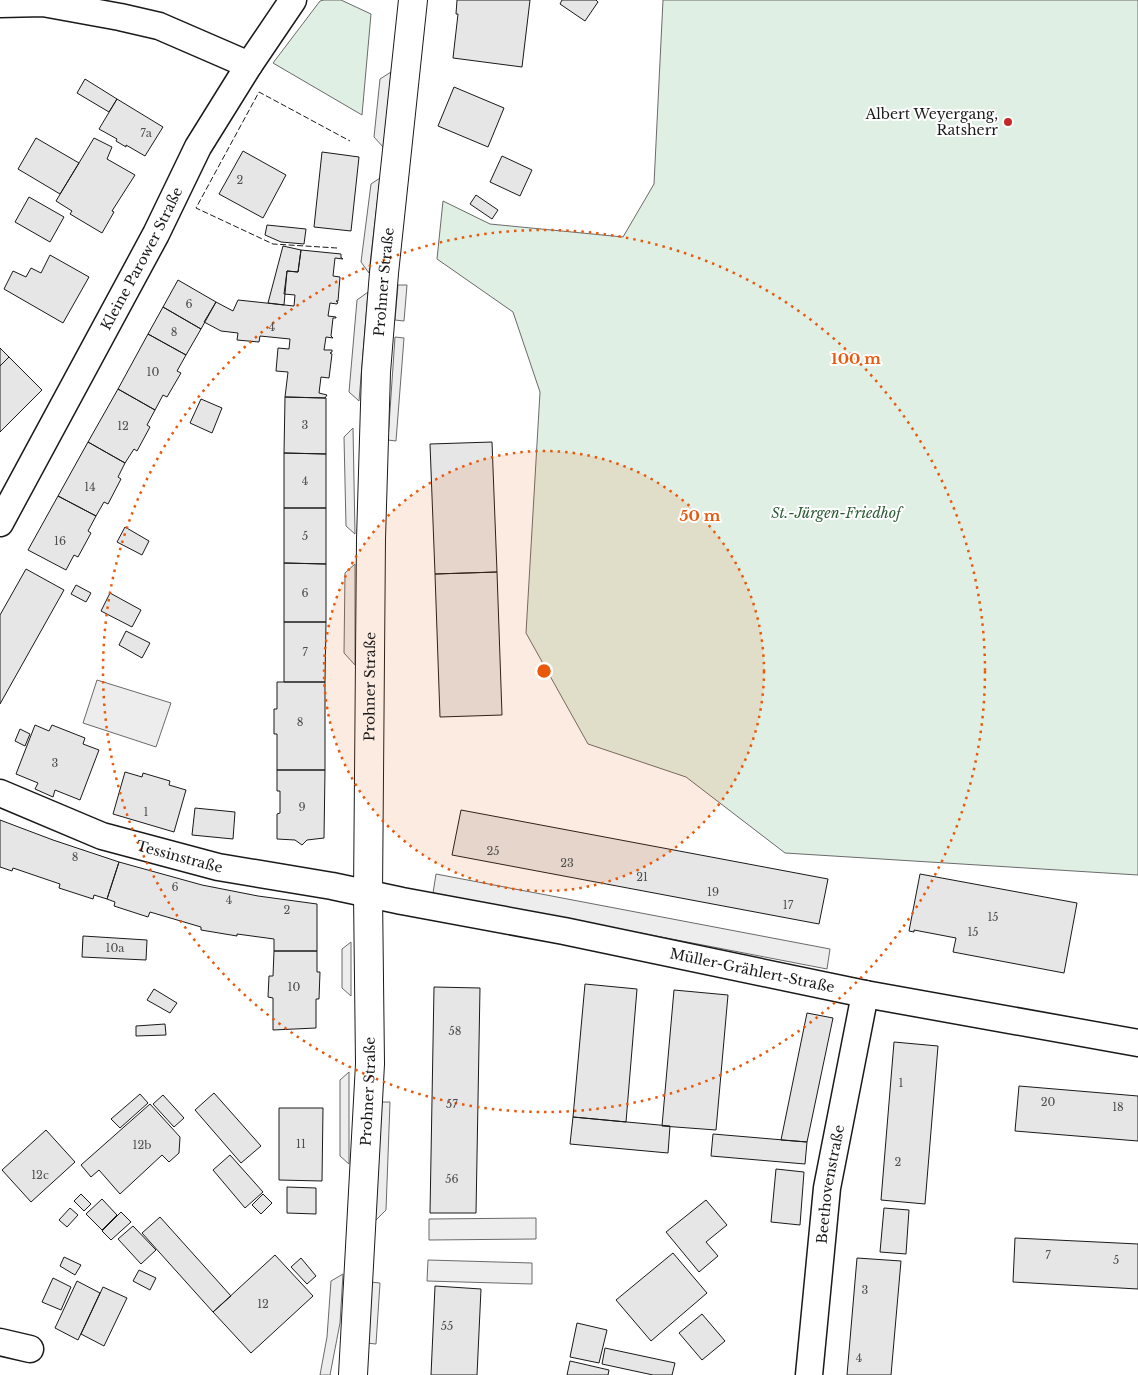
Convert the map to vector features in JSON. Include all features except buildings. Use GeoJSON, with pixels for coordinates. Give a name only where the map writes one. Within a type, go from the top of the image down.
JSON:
{"type":"FeatureCollection","features":[{"type":"Feature","properties":{"kind":"main road","name":"Prohner Straße"},"geometry":{"type":"LineString","coordinates":[[353,1375],[370,1064],[368,894],[371,539],[376,372],[384,274],[413,0]]}},
{"type":"Feature","properties":{"kind":"street","name":"Kleine Parower Straße"},"geometry":{"type":"LineString","coordinates":[[0,522],[156,234],[198,147],[249,65],[293,0]]}},
{"type":"Feature","properties":{"kind":"street"},"geometry":{"type":"LineString","coordinates":[[0,4],[43,3],[159,26],[249,65]]}},
{"type":"Feature","properties":{"kind":"street","name":"Tessinstraße"},"geometry":{"type":"LineString","coordinates":[[0,793],[102,836],[218,867],[368,894]]}},
{"type":"Feature","properties":{"kind":"street","name":"Müller-Grählert-Straße"},"geometry":{"type":"LineString","coordinates":[[368,894],[564,931],[865,994],[1138,1043]]}},
{"type":"Feature","properties":{"kind":"street","name":"Beethovenstraße"},"geometry":{"type":"LineString","coordinates":[[809,1375],[827,1188],[865,994]]}},
{"type":"Feature","properties":{"kind":"street"},"geometry":{"type":"LineString","coordinates":[[0,1342],[30,1349]]}},
{"type":"Feature","properties":{"kind":"green space"},"geometry":{"type":"Polygon","coordinates":[[[341,0],[371,14],[362,115],[273,63],[320,1],[341,0]]]}},
{"type":"Feature","properties":{"kind":"green space","name":"St.-Jürgen-Friedhof"},"geometry":{"type":"Polygon","coordinates":[[[663,0],[1138,0],[1138,875],[785,853],[686,777],[588,744],[526,633],[540,392],[513,312],[437,259],[443,201],[490,224],[623,237],[654,184],[663,0]]]}},
{"type":"Feature","properties":{"kind":"shaded area"},"geometry":{"type":"Polygon","coordinates":[[[391,72],[384,148],[374,137],[380,79],[391,72]]]}},
{"type":"Feature","properties":{"kind":"shaded area"},"geometry":{"type":"Polygon","coordinates":[[[380,178],[369,273],[361,262],[371,184],[380,178]]]}},
{"type":"Feature","properties":{"kind":"shaded area"},"geometry":{"type":"Polygon","coordinates":[[[398,285],[407,285],[404,321],[395,320],[398,285]]]}},
{"type":"Feature","properties":{"kind":"shaded area"},"geometry":{"type":"Polygon","coordinates":[[[368,292],[359,401],[349,392],[357,300],[368,292]]]}},
{"type":"Feature","properties":{"kind":"shaded area"},"geometry":{"type":"Polygon","coordinates":[[[395,337],[404,338],[396,441],[388,440],[395,337]]]}},
{"type":"Feature","properties":{"kind":"shaded area"},"geometry":{"type":"Polygon","coordinates":[[[353,428],[355,534],[346,526],[344,437],[353,428]]]}},
{"type":"Feature","properties":{"kind":"shaded area"},"geometry":{"type":"Polygon","coordinates":[[[355,564],[355,665],[344,653],[345,573],[355,564]]]}},
{"type":"Feature","properties":{"kind":"shaded area"},"geometry":{"type":"Polygon","coordinates":[[[97,680],[171,703],[156,747],[83,723],[97,680]]]}},
{"type":"Feature","properties":{"kind":"shaded area"},"geometry":{"type":"Polygon","coordinates":[[[436,874],[830,949],[827,969],[433,893],[436,874]]]}},
{"type":"Feature","properties":{"kind":"shaded area"},"geometry":{"type":"Polygon","coordinates":[[[351,942],[351,996],[342,988],[342,949],[351,942]]]}},
{"type":"Feature","properties":{"kind":"shaded area"},"geometry":{"type":"Polygon","coordinates":[[[349,1072],[349,1164],[340,1156],[340,1080],[349,1072]]]}},
{"type":"Feature","properties":{"kind":"shaded area"},"geometry":{"type":"Polygon","coordinates":[[[378,1102],[390,1102],[386,1210],[375,1221],[378,1102]]]}},
{"type":"Feature","properties":{"kind":"shaded area"},"geometry":{"type":"Polygon","coordinates":[[[536,1218],[536,1239],[429,1240],[429,1219],[536,1218]]]}},
{"type":"Feature","properties":{"kind":"shaded area"},"geometry":{"type":"Polygon","coordinates":[[[428,1260],[532,1263],[532,1284],[427,1281],[428,1260]]]}},
{"type":"Feature","properties":{"kind":"shaded area"},"geometry":{"type":"Polygon","coordinates":[[[343,1274],[340,1323],[330,1375],[320,1375],[327,1337],[331,1281],[343,1274]]]}},
{"type":"Feature","properties":{"kind":"shaded area"},"geometry":{"type":"Polygon","coordinates":[[[370,1282],[380,1283],[376,1344],[366,1343],[370,1282]]]}},
{"type":"Feature","properties":{"kind":"fence"},"geometry":{"type":"LineString","coordinates":[[337,248],[273,244],[196,208],[259,92],[350,141]]}},
{"type":"Feature","properties":{"kind":"place","name":"Albert Weyergang, Ratsherr"},"geometry":{"type":"Point","coordinates":[1008,122]}}]}
